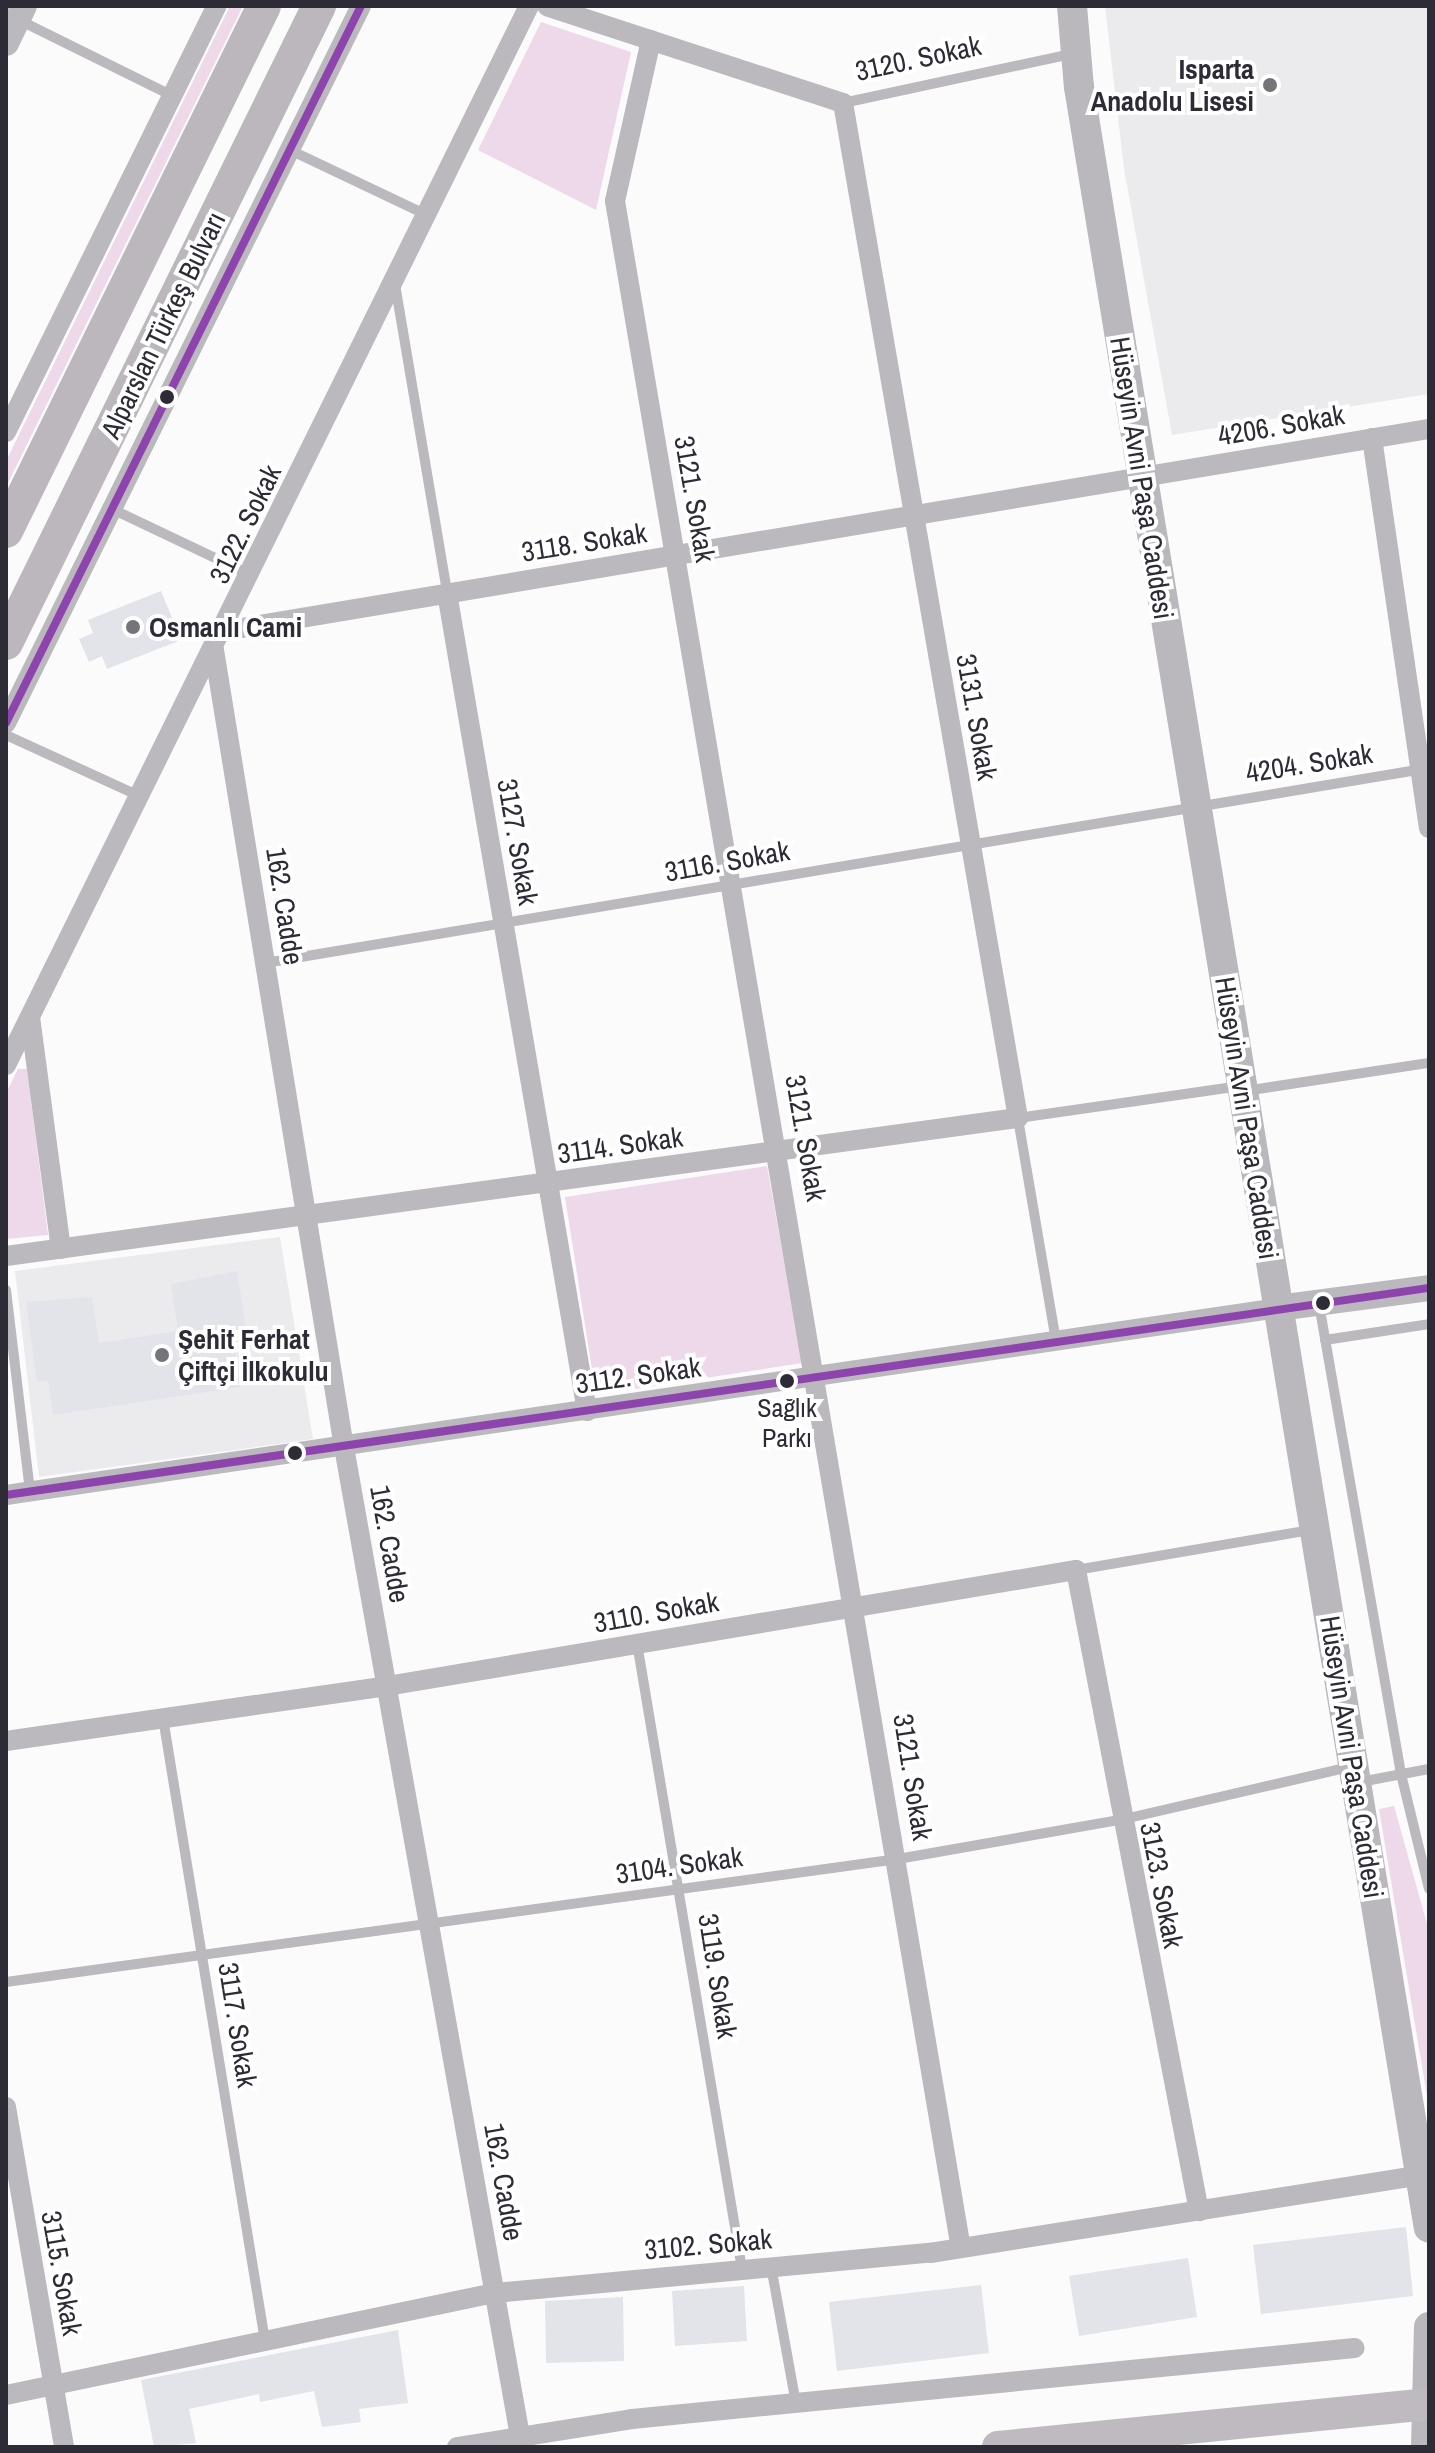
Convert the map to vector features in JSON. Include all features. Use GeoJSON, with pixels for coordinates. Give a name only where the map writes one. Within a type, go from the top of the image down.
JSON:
{"type":"FeatureCollection","features":[{"type":"Feature","properties":{"kind":"highway","name":"Alparslan Türkeş Bulvarı"},"geometry":{"type":"LineString","coordinates":[[6,531],[264,6]]}},
{"type":"Feature","properties":{"kind":"highway","name":"Alparslan Türkeş Bulvarı"},"geometry":{"type":"LineString","coordinates":[[6,643],[319,6]]}},
{"type":"Feature","properties":{"kind":"main road","name":"Hüseyin Avni Paşa Caddesi"},"geometry":{"type":"LineString","coordinates":[[1072,6],[1075,53],[1142,477],[1429,2228]]}},
{"type":"Feature","properties":{"kind":"main road"},"geometry":{"type":"LineString","coordinates":[[1426,2447],[1429,2327]]}},
{"type":"Feature","properties":{"kind":"main road"},"geometry":{"type":"LineString","coordinates":[[998,2447],[1426,2404]]}},
{"type":"Feature","properties":{"kind":"street"},"geometry":{"type":"LineString","coordinates":[[6,432],[217,6]]}},
{"type":"Feature","properties":{"kind":"street"},"geometry":{"type":"LineString","coordinates":[[6,723],[361,6]]}},
{"type":"Feature","properties":{"kind":"street","name":"3122. Sokak"},"geometry":{"type":"LineString","coordinates":[[6,1065],[224,631],[529,6]]}},
{"type":"Feature","properties":{"kind":"street","name":"3120. Sokak"},"geometry":{"type":"LineString","coordinates":[[547,6],[843,103]]}},
{"type":"Feature","properties":{"kind":"street","name":"3121. Sokak"},"geometry":{"type":"LineString","coordinates":[[651,40],[615,201],[819,1376],[961,2248]]}},
{"type":"Feature","properties":{"kind":"street","name":"3131. Sokak"},"geometry":{"type":"LineString","coordinates":[[843,103],[1018,1118]]}},
{"type":"Feature","properties":{"kind":"street","name":"4206. Sokak"},"geometry":{"type":"LineString","coordinates":[[1142,477],[1429,429]]}},
{"type":"Feature","properties":{"kind":"street"},"geometry":{"type":"LineString","coordinates":[[1372,438],[1425,768],[1429,828]]}},
{"type":"Feature","properties":{"kind":"street","name":"3118. Sokak"},"geometry":{"type":"LineString","coordinates":[[224,631],[1142,477]]}},
{"type":"Feature","properties":{"kind":"street","name":"3127. Sokak"},"geometry":{"type":"LineString","coordinates":[[447,593],[587,1411]]}},
{"type":"Feature","properties":{"kind":"street","name":"162. Cadde"},"geometry":{"type":"LineString","coordinates":[[214,650],[344,1447],[521,2440]]}},
{"type":"Feature","properties":{"kind":"street"},"geometry":{"type":"LineString","coordinates":[[30,1017],[61,1249]]}},
{"type":"Feature","properties":{"kind":"street","name":"3114. Sokak"},"geometry":{"type":"LineString","coordinates":[[6,1256],[307,1218],[1018,1118]]}},
{"type":"Feature","properties":{"kind":"street"},"geometry":{"type":"LineString","coordinates":[[1278,1308],[1429,1288]]}},
{"type":"Feature","properties":{"kind":"street","name":"3112. Sokak"},"geometry":{"type":"LineString","coordinates":[[6,1495],[1278,1308]]}},
{"type":"Feature","properties":{"kind":"street","name":"3110. Sokak"},"geometry":{"type":"LineString","coordinates":[[6,1741],[387,1686],[1076,1570]]}},
{"type":"Feature","properties":{"kind":"street","name":"3123. Sokak"},"geometry":{"type":"LineString","coordinates":[[1076,1570],[1120,1820],[1199,2211]]}},
{"type":"Feature","properties":{"kind":"street","name":"3115. Sokak"},"geometry":{"type":"LineString","coordinates":[[6,2107],[64,2447]]}},
{"type":"Feature","properties":{"kind":"street","name":"3102. Sokak"},"geometry":{"type":"LineString","coordinates":[[6,2395],[495,2293],[961,2248],[1420,2175]]}},
{"type":"Feature","properties":{"kind":"street"},"geometry":{"type":"LineString","coordinates":[[457,2447],[796,2403],[1355,2348]]}},
{"type":"Feature","properties":{"kind":"lane"},"geometry":{"type":"LineString","coordinates":[[16,23],[173,96]]}},
{"type":"Feature","properties":{"kind":"lane","name":"3120. Sokak"},"geometry":{"type":"LineString","coordinates":[[843,103],[1075,53]]}},
{"type":"Feature","properties":{"kind":"lane"},"geometry":{"type":"LineString","coordinates":[[290,150],[427,215]]}},
{"type":"Feature","properties":{"kind":"lane","name":"3127. Sokak"},"geometry":{"type":"LineString","coordinates":[[394,282],[447,593]]}},
{"type":"Feature","properties":{"kind":"lane"},"geometry":{"type":"LineString","coordinates":[[112,509],[251,575]]}},
{"type":"Feature","properties":{"kind":"lane"},"geometry":{"type":"LineString","coordinates":[[6,735],[141,797]]}},
{"type":"Feature","properties":{"kind":"lane","name":"4204. Sokak"},"geometry":{"type":"LineString","coordinates":[[1196,806],[1425,768]]}},
{"type":"Feature","properties":{"kind":"lane","name":"3116. Sokak"},"geometry":{"type":"LineString","coordinates":[[265,963],[1196,806]]}},
{"type":"Feature","properties":{"kind":"lane","name":"3114. Sokak"},"geometry":{"type":"LineString","coordinates":[[1018,1118],[1429,1063]]}},
{"type":"Feature","properties":{"kind":"lane","name":"3131. Sokak"},"geometry":{"type":"LineString","coordinates":[[1018,1118],[1056,1341]]}},
{"type":"Feature","properties":{"kind":"lane"},"geometry":{"type":"LineString","coordinates":[[6,1290],[30,1492]]}},
{"type":"Feature","properties":{"kind":"lane"},"geometry":{"type":"LineString","coordinates":[[1318,1302],[1401,1774],[1429,1889]]}},
{"type":"Feature","properties":{"kind":"lane"},"geometry":{"type":"LineString","coordinates":[[1325,1340],[1429,1324]]}},
{"type":"Feature","properties":{"kind":"lane","name":"3110. Sokak"},"geometry":{"type":"LineString","coordinates":[[1076,1570],[1315,1529]]}},
{"type":"Feature","properties":{"kind":"lane","name":"3119. Sokak"},"geometry":{"type":"LineString","coordinates":[[637,1643],[742,2269]]}},
{"type":"Feature","properties":{"kind":"lane","name":"3117. Sokak"},"geometry":{"type":"LineString","coordinates":[[163,1718],[265,2341]]}},
{"type":"Feature","properties":{"kind":"lane","name":"3104. Sokak"},"geometry":{"type":"LineString","coordinates":[[6,1982],[898,1859],[1355,1774],[1401,1774],[1429,1769]]}},
{"type":"Feature","properties":{"kind":"lane"},"geometry":{"type":"LineString","coordinates":[[771,2266],[796,2403]]}},
{"type":"Feature","properties":{"kind":"shaded area"},"geometry":{"type":"Polygon","coordinates":[[[230,6],[243,6],[6,487],[6,461],[230,6]]]}},
{"type":"Feature","properties":{"kind":"shaded area"},"geometry":{"type":"Polygon","coordinates":[[[1105,6],[1429,6],[1429,394],[1172,435],[1124,169],[1105,6]]]}},
{"type":"Feature","properties":{"kind":"shaded area"},"geometry":{"type":"Polygon","coordinates":[[[541,22],[631,52],[596,210],[478,150],[541,22]]]}},
{"type":"Feature","properties":{"kind":"shaded area"},"geometry":{"type":"Polygon","coordinates":[[[18,1069],[27,1069],[48,1235],[6,1239],[6,1093],[18,1069]]]}},
{"type":"Feature","properties":{"kind":"shaded area"},"geometry":{"type":"Polygon","coordinates":[[[767,1166],[802,1363],[596,1395],[565,1197],[767,1166]]]}},
{"type":"Feature","properties":{"kind":"shaded area","name":"Şehit Ferhat Çiftçi İlkokulu"},"geometry":{"type":"Polygon","coordinates":[[[280,1237],[313,1439],[39,1477],[15,1271],[280,1237]]]}},
{"type":"Feature","properties":{"kind":"shaded area"},"geometry":{"type":"Polygon","coordinates":[[[1394,1806],[1429,1931],[1429,2108],[1379,1809],[1394,1806]]]}},
{"type":"Feature","properties":{"kind":"building","name":"Osmanlı Cami"},"geometry":{"type":"Polygon","coordinates":[[[161,591],[181,640],[107,669],[102,656],[89,662],[79,639],[93,633],[88,620],[161,591]]]}},
{"type":"Feature","properties":{"kind":"building"},"geometry":{"type":"Polygon","coordinates":[[[237,1271],[249,1348],[235,1350],[240,1387],[53,1415],[48,1380],[37,1382],[26,1302],[92,1297],[99,1343],[178,1331],[171,1284],[237,1271]]]}},
{"type":"Feature","properties":{"kind":"building"},"geometry":{"type":"Polygon","coordinates":[[[1406,2227],[1413,2296],[1261,2314],[1253,2245],[1406,2227]]]}},
{"type":"Feature","properties":{"kind":"building"},"geometry":{"type":"Polygon","coordinates":[[[1188,2258],[1197,2317],[1079,2336],[1069,2276],[1188,2258]]]}},
{"type":"Feature","properties":{"kind":"building"},"geometry":{"type":"Polygon","coordinates":[[[981,2285],[989,2353],[837,2371],[829,2302],[981,2285]]]}},
{"type":"Feature","properties":{"kind":"building"},"geometry":{"type":"Polygon","coordinates":[[[744,2286],[747,2341],[675,2346],[672,2291],[744,2286]]]}},
{"type":"Feature","properties":{"kind":"building"},"geometry":{"type":"Polygon","coordinates":[[[623,2297],[624,2361],[546,2363],[545,2301],[623,2297]]]}},
{"type":"Feature","properties":{"kind":"building"},"geometry":{"type":"Polygon","coordinates":[[[398,2330],[408,2403],[359,2409],[361,2422],[322,2427],[314,2391],[260,2402],[259,2394],[189,2409],[196,2443],[154,2447],[141,2380],[398,2330]]]}},
{"type":"Feature","properties":{"kind":"transit line"},"geometry":{"type":"LineString","coordinates":[[6,723],[361,6]]}},
{"type":"Feature","properties":{"kind":"transit line"},"geometry":{"type":"LineString","coordinates":[[6,1495],[1429,1288]]}},
{"type":"Feature","properties":{"kind":"place","name":"Isparta Anadolu Lisesi"},"geometry":{"type":"Point","coordinates":[1270,85]}},
{"type":"Feature","properties":{"kind":"place","name":"Osmanlı Cami"},"geometry":{"type":"Point","coordinates":[133,627]}},
{"type":"Feature","properties":{"kind":"place","name":"Şehit Ferhat Çiftçi İlkokulu"},"geometry":{"type":"Point","coordinates":[162,1355]}},
{"type":"Feature","properties":{"kind":"place","name":"Sağlık Parkı"},"geometry":{"type":"Point","coordinates":[787,1381]}}]}
